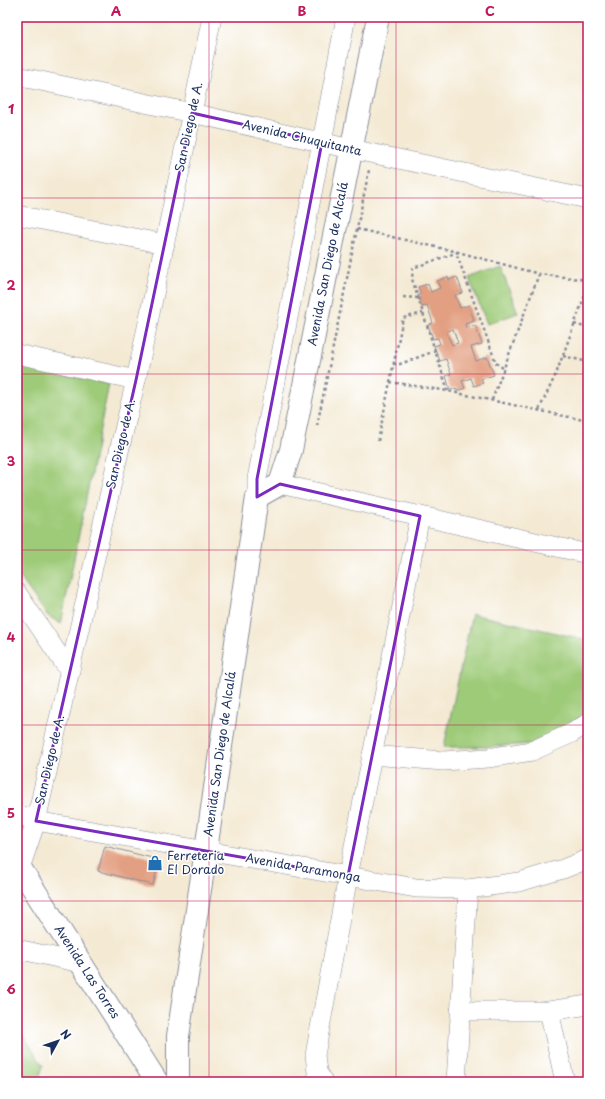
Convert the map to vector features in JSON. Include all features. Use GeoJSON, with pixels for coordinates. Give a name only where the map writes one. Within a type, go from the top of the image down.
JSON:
{"type":"FeatureCollection","features":[{"type":"Feature","properties":{"kind":"street","name":"San Diego de A."},"geometry":{"type":"LineString","coordinates":[[19,866],[36,820],[70,672],[136,380],[212,17]]}},
{"type":"Feature","properties":{"kind":"street","name":"Avenida San Diego de Alcalá"},"geometry":{"type":"LineString","coordinates":[[178,1082],[178,1036],[257,497],[256,479],[346,17]]}},
{"type":"Feature","properties":{"kind":"street","name":"Avenida San Diego de Alcalá"},"geometry":{"type":"LineString","coordinates":[[280,484],[291,450],[378,17]]}},
{"type":"Feature","properties":{"kind":"street","name":"Avenida Chuquitanta"},"geometry":{"type":"LineString","coordinates":[[17,76],[588,199]]}},
{"type":"Feature","properties":{"kind":"street"},"geometry":{"type":"LineString","coordinates":[[17,215],[165,244]]}},
{"type":"Feature","properties":{"kind":"street"},"geometry":{"type":"LineString","coordinates":[[17,354],[136,380]]}},
{"type":"Feature","properties":{"kind":"street"},"geometry":{"type":"LineString","coordinates":[[257,497],[280,484],[588,554]]}},
{"type":"Feature","properties":{"kind":"street"},"geometry":{"type":"LineString","coordinates":[[323,1082],[317,1072],[315,1055],[348,876],[420,516]]}},
{"type":"Feature","properties":{"kind":"street"},"geometry":{"type":"LineString","coordinates":[[17,593],[70,672]]}},
{"type":"Feature","properties":{"kind":"street"},"geometry":{"type":"LineString","coordinates":[[372,755],[443,761],[488,758],[532,751],[588,724]]}},
{"type":"Feature","properties":{"kind":"street","name":"Avenida Paramonga"},"geometry":{"type":"LineString","coordinates":[[17,814],[36,820],[416,888],[468,889],[519,882],[563,869],[588,859]]}},
{"type":"Feature","properties":{"kind":"street","name":"Avenida Las Torres"},"geometry":{"type":"LineString","coordinates":[[19,866],[157,1082]]}},
{"type":"Feature","properties":{"kind":"street"},"geometry":{"type":"LineString","coordinates":[[456,1082],[468,889]]}},
{"type":"Feature","properties":{"kind":"street"},"geometry":{"type":"LineString","coordinates":[[17,949],[82,963]]}},
{"type":"Feature","properties":{"kind":"street"},"geometry":{"type":"LineString","coordinates":[[460,1011],[549,1011],[588,1005]]}},
{"type":"Feature","properties":{"kind":"street"},"geometry":{"type":"LineString","coordinates":[[549,1011],[565,1082]]}},
{"type":"Feature","properties":{"kind":"path"},"geometry":{"type":"LineString","coordinates":[[317,426],[370,166]]}},
{"type":"Feature","properties":{"kind":"path"},"geometry":{"type":"LineString","coordinates":[[357,229],[458,252],[539,274],[588,280]]}},
{"type":"Feature","properties":{"kind":"path"},"geometry":{"type":"LineString","coordinates":[[448,391],[412,279],[413,268],[458,252]]}},
{"type":"Feature","properties":{"kind":"path"},"geometry":{"type":"LineString","coordinates":[[458,252],[457,255],[496,363],[503,368]]}},
{"type":"Feature","properties":{"kind":"path"},"geometry":{"type":"LineString","coordinates":[[492,400],[539,274]]}},
{"type":"Feature","properties":{"kind":"path"},"geometry":{"type":"LineString","coordinates":[[539,410],[563,356],[588,287]]}},
{"type":"Feature","properties":{"kind":"path"},"geometry":{"type":"LineString","coordinates":[[403,297],[418,298]]}},
{"type":"Feature","properties":{"kind":"path"},"geometry":{"type":"LineString","coordinates":[[378,441],[403,318],[423,312]]}},
{"type":"Feature","properties":{"kind":"path"},"geometry":{"type":"LineString","coordinates":[[574,324],[588,328]]}},
{"type":"Feature","properties":{"kind":"path"},"geometry":{"type":"LineString","coordinates":[[393,364],[400,364],[435,351]]}},
{"type":"Feature","properties":{"kind":"path"},"geometry":{"type":"LineString","coordinates":[[563,356],[588,362]]}},
{"type":"Feature","properties":{"kind":"path"},"geometry":{"type":"LineString","coordinates":[[390,382],[448,391],[588,421]]}},
{"type":"Feature","properties":{"kind":"highlighted area"},"geometry":{"type":"Polygon","coordinates":[[[192,113],[322,142],[257,479],[257,497],[280,484],[420,516],[348,876],[36,821],[136,380],[192,113]]]}},
{"type":"Feature","properties":{"kind":"green space"},"geometry":{"type":"Polygon","coordinates":[[[500,266],[518,313],[487,324],[469,278],[500,266]]]}},
{"type":"Feature","properties":{"kind":"green space"},"geometry":{"type":"Polygon","coordinates":[[[17,365],[109,384],[61,624],[47,615],[17,573],[17,365]]]}},
{"type":"Feature","properties":{"kind":"green space"},"geometry":{"type":"Polygon","coordinates":[[[472,614],[588,640],[588,714],[530,744],[486,747],[444,747],[472,614]]]}},
{"type":"Feature","properties":{"kind":"green space"},"geometry":{"type":"Polygon","coordinates":[[[17,1025],[43,1066],[38,1082],[17,1078],[17,1025]]]}},
{"type":"Feature","properties":{"kind":"building"},"geometry":{"type":"Polygon","coordinates":[[[448,277],[449,280],[457,277],[463,293],[455,295],[460,308],[469,305],[474,321],[465,324],[466,328],[475,325],[482,344],[471,347],[476,361],[487,357],[494,375],[481,379],[483,383],[474,386],[471,378],[462,381],[465,388],[457,391],[456,388],[450,390],[446,376],[451,374],[446,359],[440,361],[434,346],[440,344],[438,338],[433,339],[428,325],[433,323],[427,305],[422,307],[418,295],[421,294],[418,287],[428,284],[431,292],[440,288],[437,281],[448,277]],[[453,329],[446,332],[452,345],[458,343],[453,329]]]}},
{"type":"Feature","properties":{"kind":"building"},"geometry":{"type":"Polygon","coordinates":[[[105,846],[160,860],[153,885],[98,871],[105,846]]]}},
{"type":"Feature","properties":{"kind":"place","name":"Ferreteria El Dorado"},"geometry":{"type":"Point","coordinates":[155,863]}}]}
